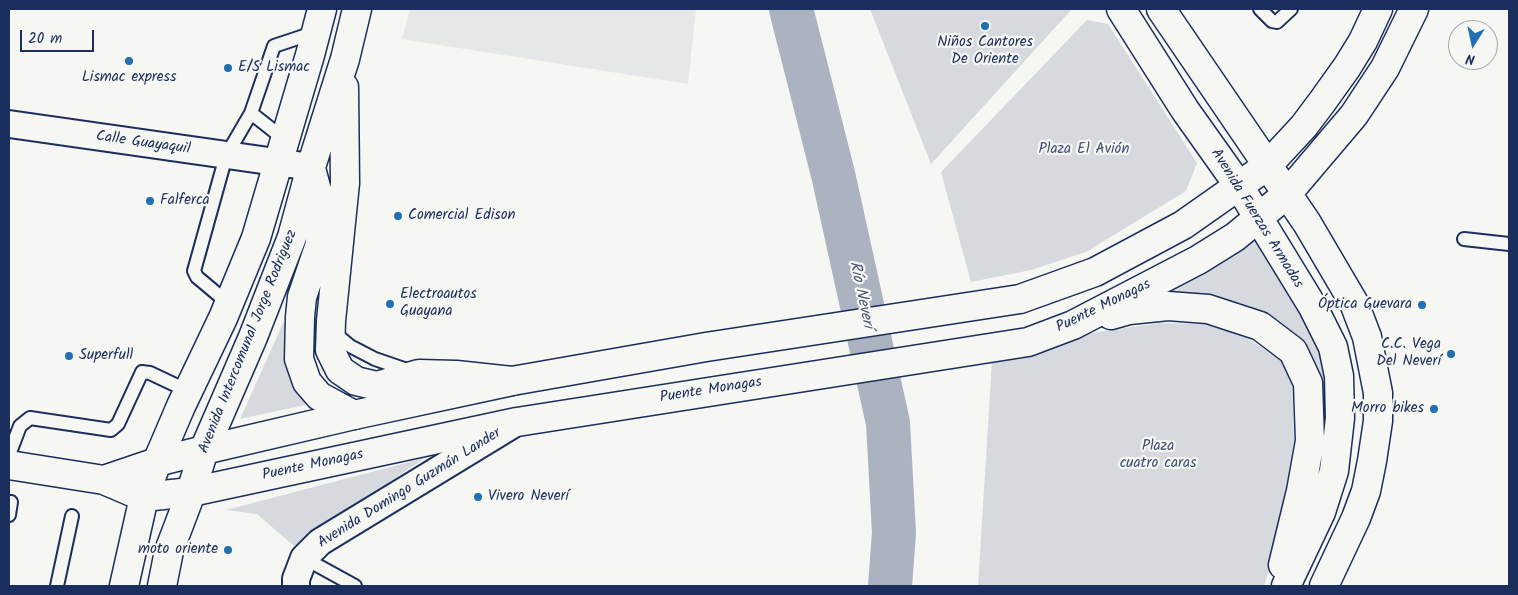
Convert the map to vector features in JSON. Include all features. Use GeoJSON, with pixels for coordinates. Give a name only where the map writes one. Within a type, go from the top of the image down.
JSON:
{"type":"FeatureCollection","features":[{"type":"Feature","properties":{"kind":"street","name":"Avenida Intercomunal Jorge Rodriguez"},"geometry":{"type":"LineString","coordinates":[[162,586],[169,551],[204,450],[253,337],[292,237],[358,9]]}},
{"type":"Feature","properties":{"kind":"street","name":"Avenida Fuerzas Armadas"},"geometry":{"type":"LineString","coordinates":[[1121,9],[1185,110],[1239,186],[1312,307],[1333,347],[1339,376],[1340,418],[1334,471],[1322,512],[1286,586]]}},
{"type":"Feature","properties":{"kind":"street"},"geometry":{"type":"LineString","coordinates":[[1161,9],[1307,223],[1354,303],[1366,337],[1378,393],[1378,421],[1366,491],[1324,586]]}},
{"type":"Feature","properties":{"kind":"street","name":"Puente Monagas"},"geometry":{"type":"LineString","coordinates":[[104,480],[157,462],[204,450],[512,381],[706,346],[1020,299],[1095,272],[1183,225],[1267,166],[1304,126],[1332,88],[1363,40],[1377,9]]}},
{"type":"Feature","properties":{"kind":"street","name":"Puente Monagas"},"geometry":{"type":"LineString","coordinates":[[9,465],[73,477],[104,480],[144,497],[189,497],[517,422],[1028,342],[1073,325],[1198,260],[1235,237],[1287,194],[1354,115],[1385,68],[1414,9]]}},
{"type":"Feature","properties":{"kind":"street"},"geometry":{"type":"LineString","coordinates":[[124,586],[144,497],[157,462],[256,238],[319,21]]}},
{"type":"Feature","properties":{"kind":"street"},"geometry":{"type":"LineString","coordinates":[[343,64],[345,183],[330,350],[340,370],[356,381],[377,386],[420,374],[456,375],[512,381]]}},
{"type":"Feature","properties":{"kind":"street","name":"Calle Guayaquil"},"geometry":{"type":"LineString","coordinates":[[9,124],[226,156],[281,151],[311,167]]}},
{"type":"Feature","properties":{"kind":"street"},"geometry":{"type":"LineString","coordinates":[[311,167],[320,202],[320,244],[302,297],[299,359],[307,382],[319,396],[354,415]]}},
{"type":"Feature","properties":{"kind":"street"},"geometry":{"type":"LineString","coordinates":[[1073,325],[1129,310],[1168,306],[1208,309],[1260,326],[1293,351],[1308,382],[1310,441],[1301,491],[1278,586]]}},
{"type":"Feature","properties":{"kind":"street","name":"Avenida Domingo Guzmán Lander"},"geometry":{"type":"LineString","coordinates":[[296,586],[296,579],[304,558],[320,542],[517,422]]}},
{"type":"Feature","properties":{"kind":"lane"},"geometry":{"type":"LineString","coordinates":[[1260,9],[1272,21],[1276,22],[1291,9]]}},
{"type":"Feature","properties":{"kind":"lane"},"geometry":{"type":"LineString","coordinates":[[228,303],[197,277],[194,271],[226,156],[251,113],[274,46],[319,21]]}},
{"type":"Feature","properties":{"kind":"lane"},"geometry":{"type":"LineString","coordinates":[[251,113],[281,151]]}},
{"type":"Feature","properties":{"kind":"lane"},"geometry":{"type":"LineString","coordinates":[[1464,239],[1509,244]]}},
{"type":"Feature","properties":{"kind":"lane"},"geometry":{"type":"LineString","coordinates":[[9,455],[20,426],[30,418],[111,430],[118,424],[142,372],[150,373],[188,391]]}},
{"type":"Feature","properties":{"kind":"lane"},"geometry":{"type":"LineString","coordinates":[[57,586],[72,516]]}},
{"type":"Feature","properties":{"kind":"lane"},"geometry":{"type":"LineString","coordinates":[[304,558],[355,586]]}},
{"type":"Feature","properties":{"kind":"shaded area"},"geometry":{"type":"Polygon","coordinates":[[[410,9],[696,9],[688,84],[402,39],[410,9]]]}},
{"type":"Feature","properties":{"kind":"green space"},"geometry":{"type":"Polygon","coordinates":[[[870,9],[1072,9],[931,164],[870,9]]]}},
{"type":"Feature","properties":{"kind":"green space","name":"Plaza El Avión"},"geometry":{"type":"Polygon","coordinates":[[[1087,20],[1108,24],[1197,163],[1186,191],[1086,252],[1031,270],[971,282],[941,172],[1087,20]]]}},
{"type":"Feature","properties":{"kind":"green space"},"geometry":{"type":"Polygon","coordinates":[[[1260,233],[1322,345],[1330,419],[1324,465],[1311,504],[1302,349],[1165,294],[1260,233]]]}},
{"type":"Feature","properties":{"kind":"green space"},"geometry":{"type":"Polygon","coordinates":[[[284,321],[305,405],[240,419],[284,321]]]}},
{"type":"Feature","properties":{"kind":"green space","name":"Plaza cuatro caras"},"geometry":{"type":"Polygon","coordinates":[[[1160,323],[1209,324],[1245,337],[1280,359],[1292,382],[1294,440],[1273,559],[1264,586],[978,586],[992,361],[1097,332],[1160,323]]]}},
{"type":"Feature","properties":{"kind":"green space"},"geometry":{"type":"Polygon","coordinates":[[[425,458],[294,546],[257,514],[226,510],[425,458]]]}},
{"type":"Feature","properties":{"kind":"waterway","name":"Río Neverí"},"geometry":{"type":"LineString","coordinates":[[791,9],[833,174],[888,423],[894,533],[890,586]]}},
{"type":"Feature","properties":{"kind":"place","name":"Niños Cantores De Oriente"},"geometry":{"type":"Point","coordinates":[985,26]}},
{"type":"Feature","properties":{"kind":"place","name":"Lismac express"},"geometry":{"type":"Point","coordinates":[129,61]}},
{"type":"Feature","properties":{"kind":"place","name":"E/S Lismac"},"geometry":{"type":"Point","coordinates":[228,68]}},
{"type":"Feature","properties":{"kind":"place","name":"Falferca"},"geometry":{"type":"Point","coordinates":[150,201]}},
{"type":"Feature","properties":{"kind":"place","name":"Comercial Edison"},"geometry":{"type":"Point","coordinates":[398,216]}},
{"type":"Feature","properties":{"kind":"place","name":"Electroautos Guayana"},"geometry":{"type":"Point","coordinates":[390,304]}},
{"type":"Feature","properties":{"kind":"place","name":"Óptica Guevara"},"geometry":{"type":"Point","coordinates":[1422,305]}},
{"type":"Feature","properties":{"kind":"place","name":"C.C. Vega Del Neverí"},"geometry":{"type":"Point","coordinates":[1451,354]}},
{"type":"Feature","properties":{"kind":"place","name":"Superfull"},"geometry":{"type":"Point","coordinates":[69,356]}},
{"type":"Feature","properties":{"kind":"place","name":"Morro bikes"},"geometry":{"type":"Point","coordinates":[1434,409]}},
{"type":"Feature","properties":{"kind":"place","name":"Vivero Neverí"},"geometry":{"type":"Point","coordinates":[478,497]}},
{"type":"Feature","properties":{"kind":"place","name":"moto oriente"},"geometry":{"type":"Point","coordinates":[228,550]}}]}
